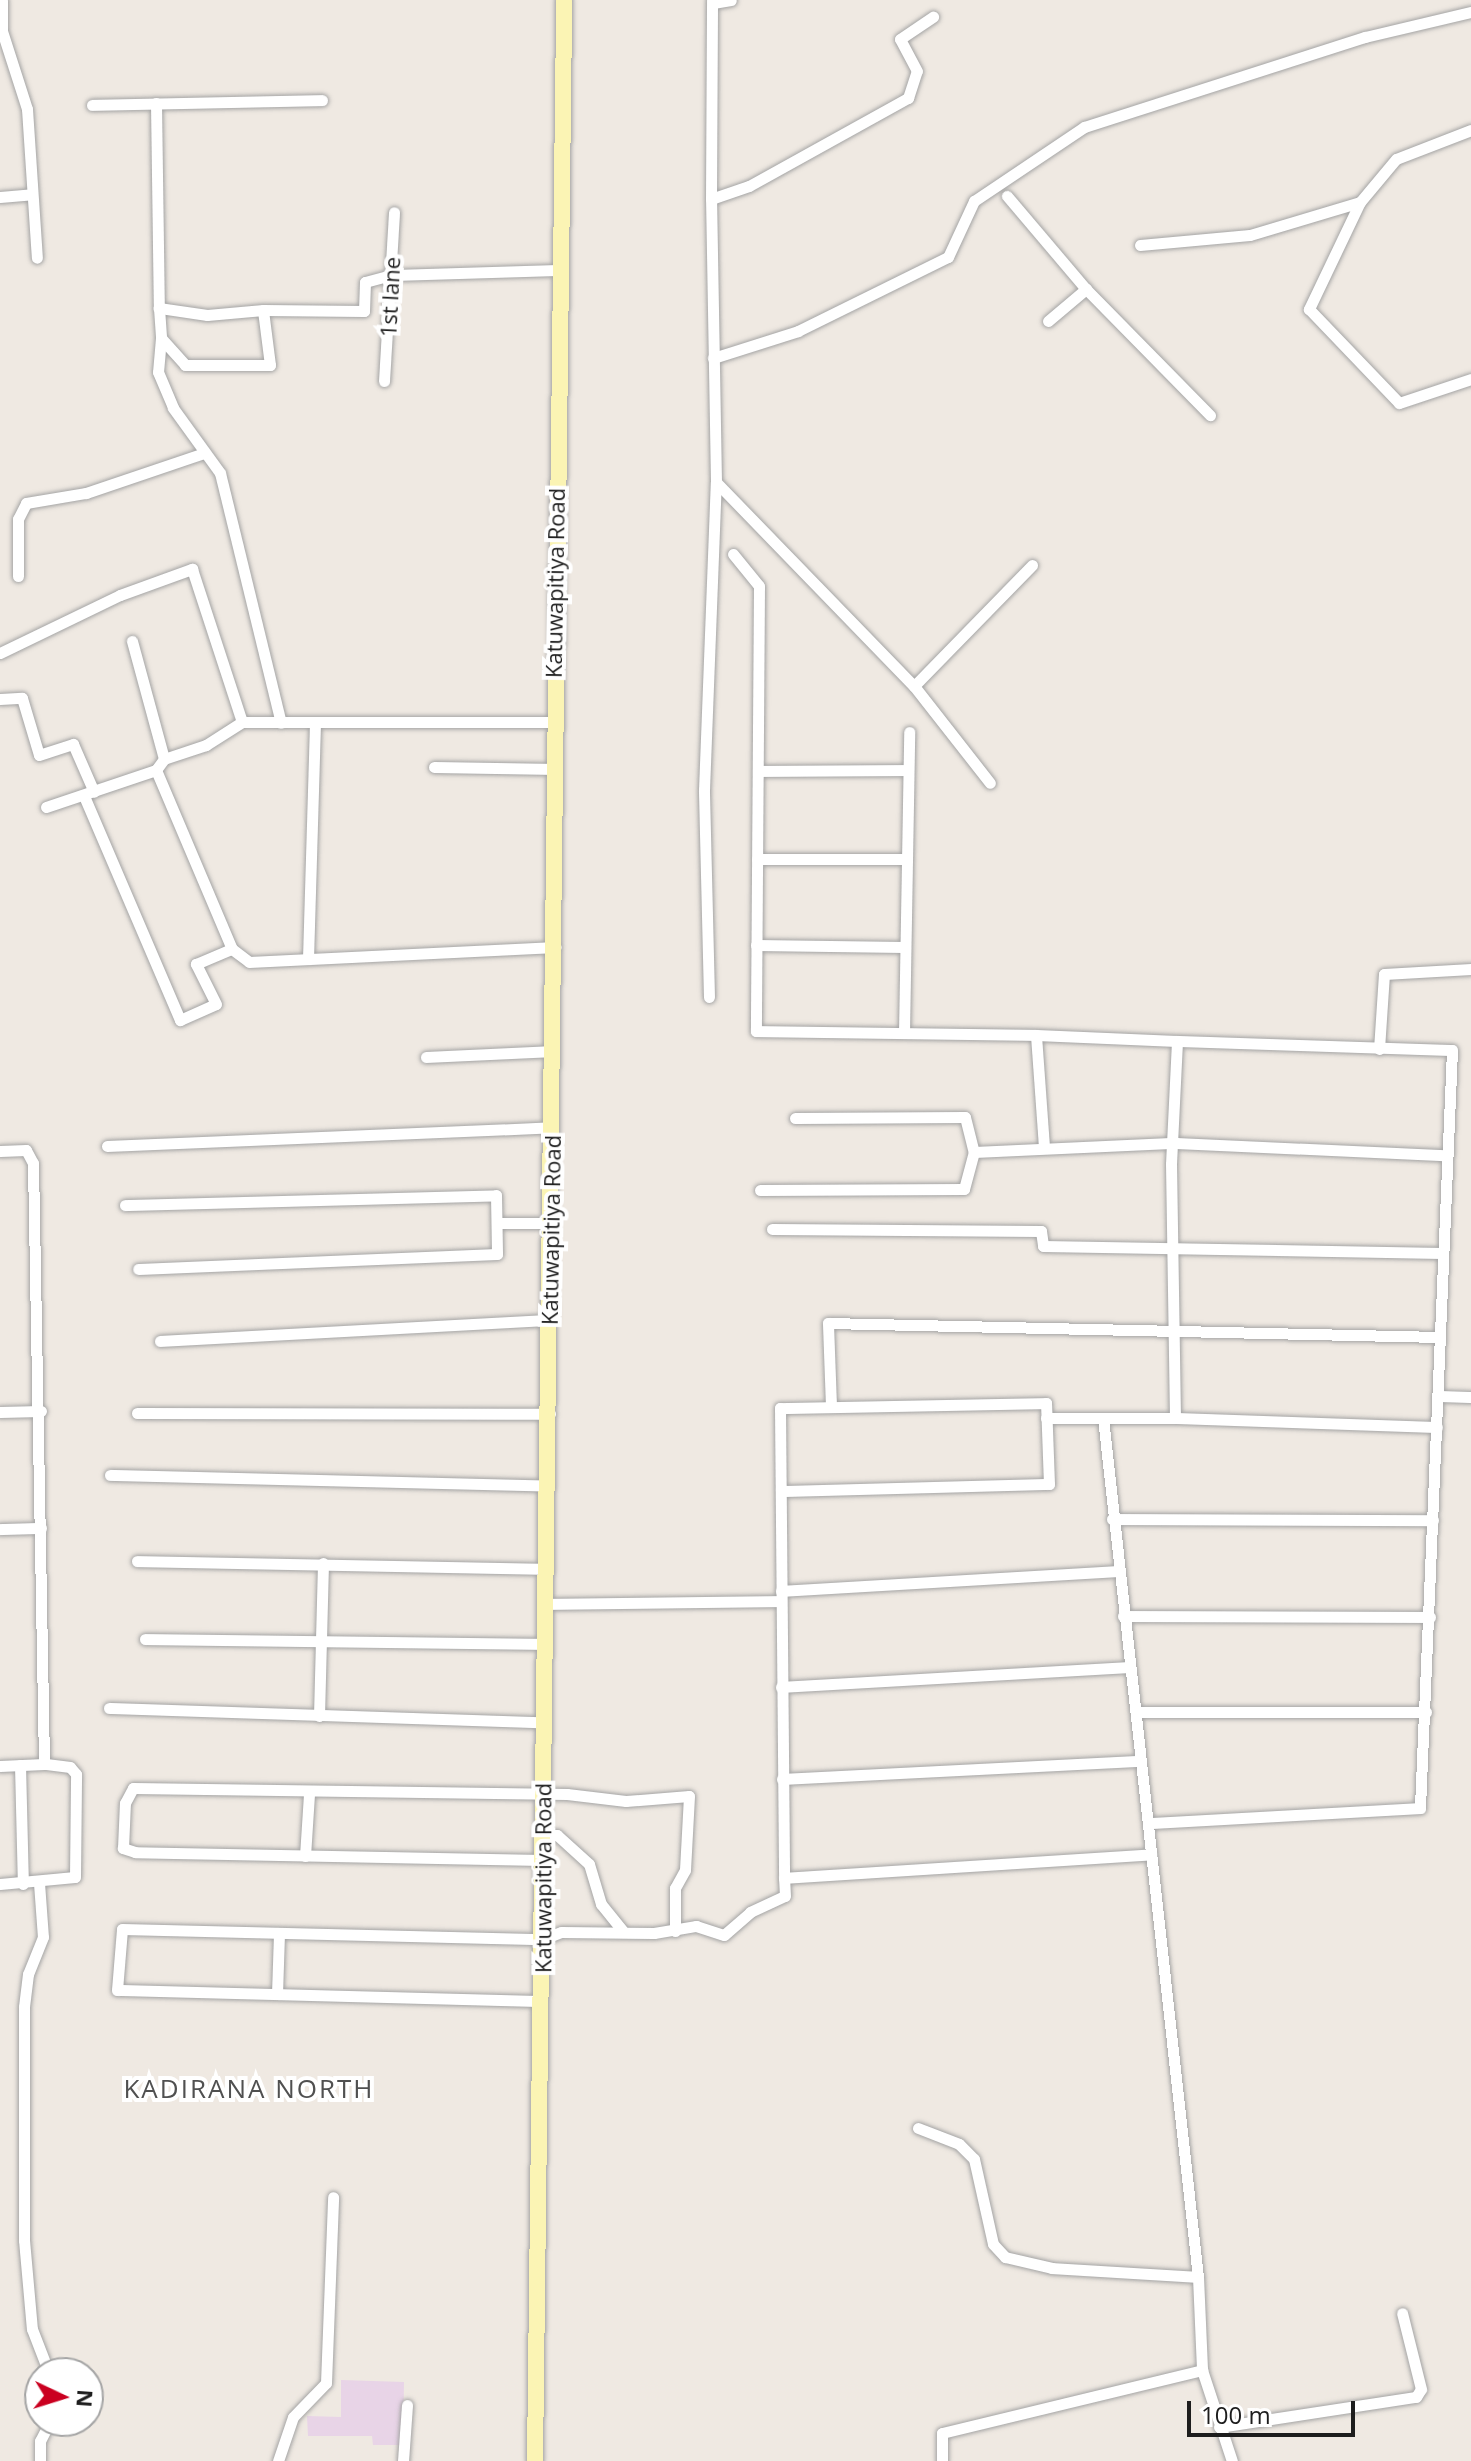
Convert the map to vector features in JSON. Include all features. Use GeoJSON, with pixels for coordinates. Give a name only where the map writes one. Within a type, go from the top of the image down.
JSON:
{"type":"FeatureCollection","features":[{"type":"Feature","properties":{"kind":"street"},"geometry":{"type":"LineString","coordinates":[[2,0],[1,30],[27,109],[37,258]]}},
{"type":"Feature","properties":{"kind":"street","name":"Katuwapitiya Road"},"geometry":{"type":"LineString","coordinates":[[535,2461],[543,1939],[542,1722],[549,1486],[557,947],[557,769],[552,722],[564,0]]}},
{"type":"Feature","properties":{"kind":"street"},"geometry":{"type":"LineString","coordinates":[[709,997],[704,790],[716,482],[711,199],[713,2],[731,0]]}},
{"type":"Feature","properties":{"kind":"street"},"geometry":{"type":"LineString","coordinates":[[713,358],[798,331],[948,257],[974,201],[1084,127],[1365,37],[1471,12]]}},
{"type":"Feature","properties":{"kind":"street"},"geometry":{"type":"LineString","coordinates":[[711,199],[749,186],[908,98],[917,71],[900,39],[933,17]]}},
{"type":"Feature","properties":{"kind":"street"},"geometry":{"type":"LineString","coordinates":[[92,105],[322,100]]}},
{"type":"Feature","properties":{"kind":"street"},"geometry":{"type":"LineString","coordinates":[[156,103],[161,338],[158,372],[173,408],[220,473],[281,723]]}},
{"type":"Feature","properties":{"kind":"street"},"geometry":{"type":"LineString","coordinates":[[1471,130],[1396,159],[1360,202],[1309,309],[1399,403],[1471,379]]}},
{"type":"Feature","properties":{"kind":"street"},"geometry":{"type":"LineString","coordinates":[[0,197],[32,194]]}},
{"type":"Feature","properties":{"kind":"street"},"geometry":{"type":"LineString","coordinates":[[1007,196],[1086,289],[1210,415]]}},
{"type":"Feature","properties":{"kind":"street"},"geometry":{"type":"LineString","coordinates":[[1140,245],[1250,235],[1360,202]]}},
{"type":"Feature","properties":{"kind":"street","name":"1st lane"},"geometry":{"type":"LineString","coordinates":[[384,381],[394,212]]}},
{"type":"Feature","properties":{"kind":"street"},"geometry":{"type":"LineString","coordinates":[[159,308],[207,315],[263,310],[364,311],[365,282],[391,275],[560,270]]}},
{"type":"Feature","properties":{"kind":"street"},"geometry":{"type":"LineString","coordinates":[[1048,321],[1086,289]]}},
{"type":"Feature","properties":{"kind":"street"},"geometry":{"type":"LineString","coordinates":[[161,338],[185,365],[270,365],[263,310]]}},
{"type":"Feature","properties":{"kind":"street"},"geometry":{"type":"LineString","coordinates":[[18,576],[18,519],[26,503],[86,493],[204,453]]}},
{"type":"Feature","properties":{"kind":"street"},"geometry":{"type":"LineString","coordinates":[[716,482],[914,686],[990,783]]}},
{"type":"Feature","properties":{"kind":"street"},"geometry":{"type":"LineString","coordinates":[[733,554],[759,586],[756,1031],[1036,1035],[1452,1050],[1445,1155],[1430,1617],[1420,1808],[1148,1823]]}},
{"type":"Feature","properties":{"kind":"street"},"geometry":{"type":"LineString","coordinates":[[914,686],[1032,565]]}},
{"type":"Feature","properties":{"kind":"street"},"geometry":{"type":"LineString","coordinates":[[0,653],[120,595],[192,569],[242,722]]}},
{"type":"Feature","properties":{"kind":"street"},"geometry":{"type":"LineString","coordinates":[[132,641],[164,759]]}},
{"type":"Feature","properties":{"kind":"street"},"geometry":{"type":"LineString","coordinates":[[0,699],[22,698],[39,755],[73,744],[89,794],[180,1020],[216,1004],[196,964],[232,949]]}},
{"type":"Feature","properties":{"kind":"street"},"geometry":{"type":"LineString","coordinates":[[46,807],[156,770],[164,759],[206,745],[242,722],[552,722]]}},
{"type":"Feature","properties":{"kind":"street"},"geometry":{"type":"LineString","coordinates":[[308,959],[315,724]]}},
{"type":"Feature","properties":{"kind":"street"},"geometry":{"type":"LineString","coordinates":[[904,1033],[909,732]]}},
{"type":"Feature","properties":{"kind":"street"},"geometry":{"type":"LineString","coordinates":[[434,767],[557,769]]}},
{"type":"Feature","properties":{"kind":"street"},"geometry":{"type":"LineString","coordinates":[[156,770],[232,949],[249,962],[557,947]]}},
{"type":"Feature","properties":{"kind":"street"},"geometry":{"type":"LineString","coordinates":[[758,771],[908,770]]}},
{"type":"Feature","properties":{"kind":"street"},"geometry":{"type":"LineString","coordinates":[[757,859],[906,859]]}},
{"type":"Feature","properties":{"kind":"street"},"geometry":{"type":"LineString","coordinates":[[756,945],[904,947]]}},
{"type":"Feature","properties":{"kind":"street"},"geometry":{"type":"LineString","coordinates":[[1379,1049],[1384,974],[1399,968],[1471,969]]}},
{"type":"Feature","properties":{"kind":"street"},"geometry":{"type":"LineString","coordinates":[[1036,1035],[1044,1147]]}},
{"type":"Feature","properties":{"kind":"street"},"geometry":{"type":"LineString","coordinates":[[1175,1418],[1172,1244],[1177,1041]]}},
{"type":"Feature","properties":{"kind":"street"},"geometry":{"type":"LineString","coordinates":[[426,1057],[554,1051]]}},
{"type":"Feature","properties":{"kind":"street"},"geometry":{"type":"LineString","coordinates":[[760,1190],[964,1189],[974,1152],[965,1117],[795,1118]]}},
{"type":"Feature","properties":{"kind":"street"},"geometry":{"type":"LineString","coordinates":[[107,1146],[552,1127]]}},
{"type":"Feature","properties":{"kind":"street"},"geometry":{"type":"LineString","coordinates":[[974,1152],[1176,1143],[1445,1155]]}},
{"type":"Feature","properties":{"kind":"street"},"geometry":{"type":"LineString","coordinates":[[0,1151],[26,1150],[33,1163],[41,1411],[44,1764]]}},
{"type":"Feature","properties":{"kind":"street"},"geometry":{"type":"LineString","coordinates":[[125,1205],[496,1195],[497,1254],[138,1269]]}},
{"type":"Feature","properties":{"kind":"street"},"geometry":{"type":"LineString","coordinates":[[497,1223],[552,1223]]}},
{"type":"Feature","properties":{"kind":"street"},"geometry":{"type":"LineString","coordinates":[[772,1229],[1041,1231],[1043,1246],[1172,1244],[1442,1253]]}},
{"type":"Feature","properties":{"kind":"street"},"geometry":{"type":"LineString","coordinates":[[160,1341],[550,1320]]}},
{"type":"Feature","properties":{"kind":"street"},"geometry":{"type":"LineString","coordinates":[[831,1406],[828,1323],[1440,1337]]}},
{"type":"Feature","properties":{"kind":"street"},"geometry":{"type":"LineString","coordinates":[[1438,1396],[1471,1397]]}},
{"type":"Feature","properties":{"kind":"street"},"geometry":{"type":"LineString","coordinates":[[542,2001],[117,1990],[122,1929],[543,1939],[561,1932],[675,1931],[696,1926],[731,1934],[750,1912],[785,1896],[780,1408],[1046,1403],[1049,1484],[781,1491]]}},
{"type":"Feature","properties":{"kind":"street"},"geometry":{"type":"LineString","coordinates":[[0,1412],[41,1411]]}},
{"type":"Feature","properties":{"kind":"street"},"geometry":{"type":"LineString","coordinates":[[137,1413],[550,1414]]}},
{"type":"Feature","properties":{"kind":"street"},"geometry":{"type":"LineString","coordinates":[[1046,1418],[1175,1418],[1437,1427]]}},
{"type":"Feature","properties":{"kind":"street"},"geometry":{"type":"LineString","coordinates":[[1103,1418],[1117,1571],[1136,1712],[1198,2277],[1202,2370],[1232,2461]]}},
{"type":"Feature","properties":{"kind":"street"},"geometry":{"type":"LineString","coordinates":[[110,1475],[549,1486]]}},
{"type":"Feature","properties":{"kind":"street"},"geometry":{"type":"LineString","coordinates":[[1112,1519],[1433,1520]]}},
{"type":"Feature","properties":{"kind":"street"},"geometry":{"type":"LineString","coordinates":[[0,1529],[41,1528]]}},
{"type":"Feature","properties":{"kind":"street"},"geometry":{"type":"LineString","coordinates":[[137,1561],[547,1569]]}},
{"type":"Feature","properties":{"kind":"street"},"geometry":{"type":"LineString","coordinates":[[319,1716],[323,1563]]}},
{"type":"Feature","properties":{"kind":"street"},"geometry":{"type":"LineString","coordinates":[[545,1604],[781,1596],[1117,1571]]}},
{"type":"Feature","properties":{"kind":"street"},"geometry":{"type":"LineString","coordinates":[[1123,1616],[1430,1617]]}},
{"type":"Feature","properties":{"kind":"street"},"geometry":{"type":"LineString","coordinates":[[145,1639],[320,1638],[545,1644]]}},
{"type":"Feature","properties":{"kind":"street"},"geometry":{"type":"LineString","coordinates":[[781,1687],[1128,1667]]}},
{"type":"Feature","properties":{"kind":"street"},"geometry":{"type":"LineString","coordinates":[[109,1708],[542,1722]]}},
{"type":"Feature","properties":{"kind":"street"},"geometry":{"type":"LineString","coordinates":[[1136,1712],[1426,1712]]}},
{"type":"Feature","properties":{"kind":"street"},"geometry":{"type":"LineString","coordinates":[[782,1779],[1141,1761]]}},
{"type":"Feature","properties":{"kind":"street"},"geometry":{"type":"LineString","coordinates":[[0,1766],[44,1764],[70,1767],[76,1774],[76,1873],[66,1883],[0,1884]]}},
{"type":"Feature","properties":{"kind":"street"},"geometry":{"type":"LineString","coordinates":[[20,1765],[23,1884]]}},
{"type":"Feature","properties":{"kind":"street"},"geometry":{"type":"LineString","coordinates":[[542,1860],[128,1851],[123,1824],[133,1788],[309,1794],[544,1794],[626,1801],[689,1796],[685,1870],[675,1888],[675,1931]]}},
{"type":"Feature","properties":{"kind":"street"},"geometry":{"type":"LineString","coordinates":[[305,1856],[309,1794]]}},
{"type":"Feature","properties":{"kind":"street"},"geometry":{"type":"LineString","coordinates":[[543,1835],[557,1835],[589,1864],[601,1904],[624,1932]]}},
{"type":"Feature","properties":{"kind":"street"},"geometry":{"type":"LineString","coordinates":[[784,1878],[1151,1854]]}},
{"type":"Feature","properties":{"kind":"street"},"geometry":{"type":"LineString","coordinates":[[39,1883],[43,1937],[28,1974],[24,2007],[24,2240],[32,2329],[43,2357]]}},
{"type":"Feature","properties":{"kind":"street"},"geometry":{"type":"LineString","coordinates":[[277,1994],[279,1933]]}},
{"type":"Feature","properties":{"kind":"street"},"geometry":{"type":"LineString","coordinates":[[918,2128],[959,2144],[974,2159],[993,2244],[1005,2257],[1052,2268],[1198,2277]]}},
{"type":"Feature","properties":{"kind":"street"},"geometry":{"type":"LineString","coordinates":[[278,2461],[293,2417],[326,2383],[333,2197]]}},
{"type":"Feature","properties":{"kind":"street"},"geometry":{"type":"LineString","coordinates":[[1219,2427],[1416,2397],[1421,2389],[1402,2313]]}},
{"type":"Feature","properties":{"kind":"street"},"geometry":{"type":"LineString","coordinates":[[942,2461],[942,2433],[1202,2370]]}},
{"type":"Feature","properties":{"kind":"street"},"geometry":{"type":"LineString","coordinates":[[403,2461],[407,2405]]}},
{"type":"Feature","properties":{"kind":"street"},"geometry":{"type":"LineString","coordinates":[[40,2461],[42,2437]]}},
{"type":"Feature","properties":{"kind":"shaded area"},"geometry":{"type":"Polygon","coordinates":[[[341,2380],[404,2382],[403,2445],[373,2445],[372,2436],[308,2436],[307,2416],[341,2417],[341,2380]]]}},
{"type":"Feature","properties":{"kind":"district","name":"KADIRANA NORTH"},"geometry":{"type":"Point","coordinates":[249,2089]}}]}
